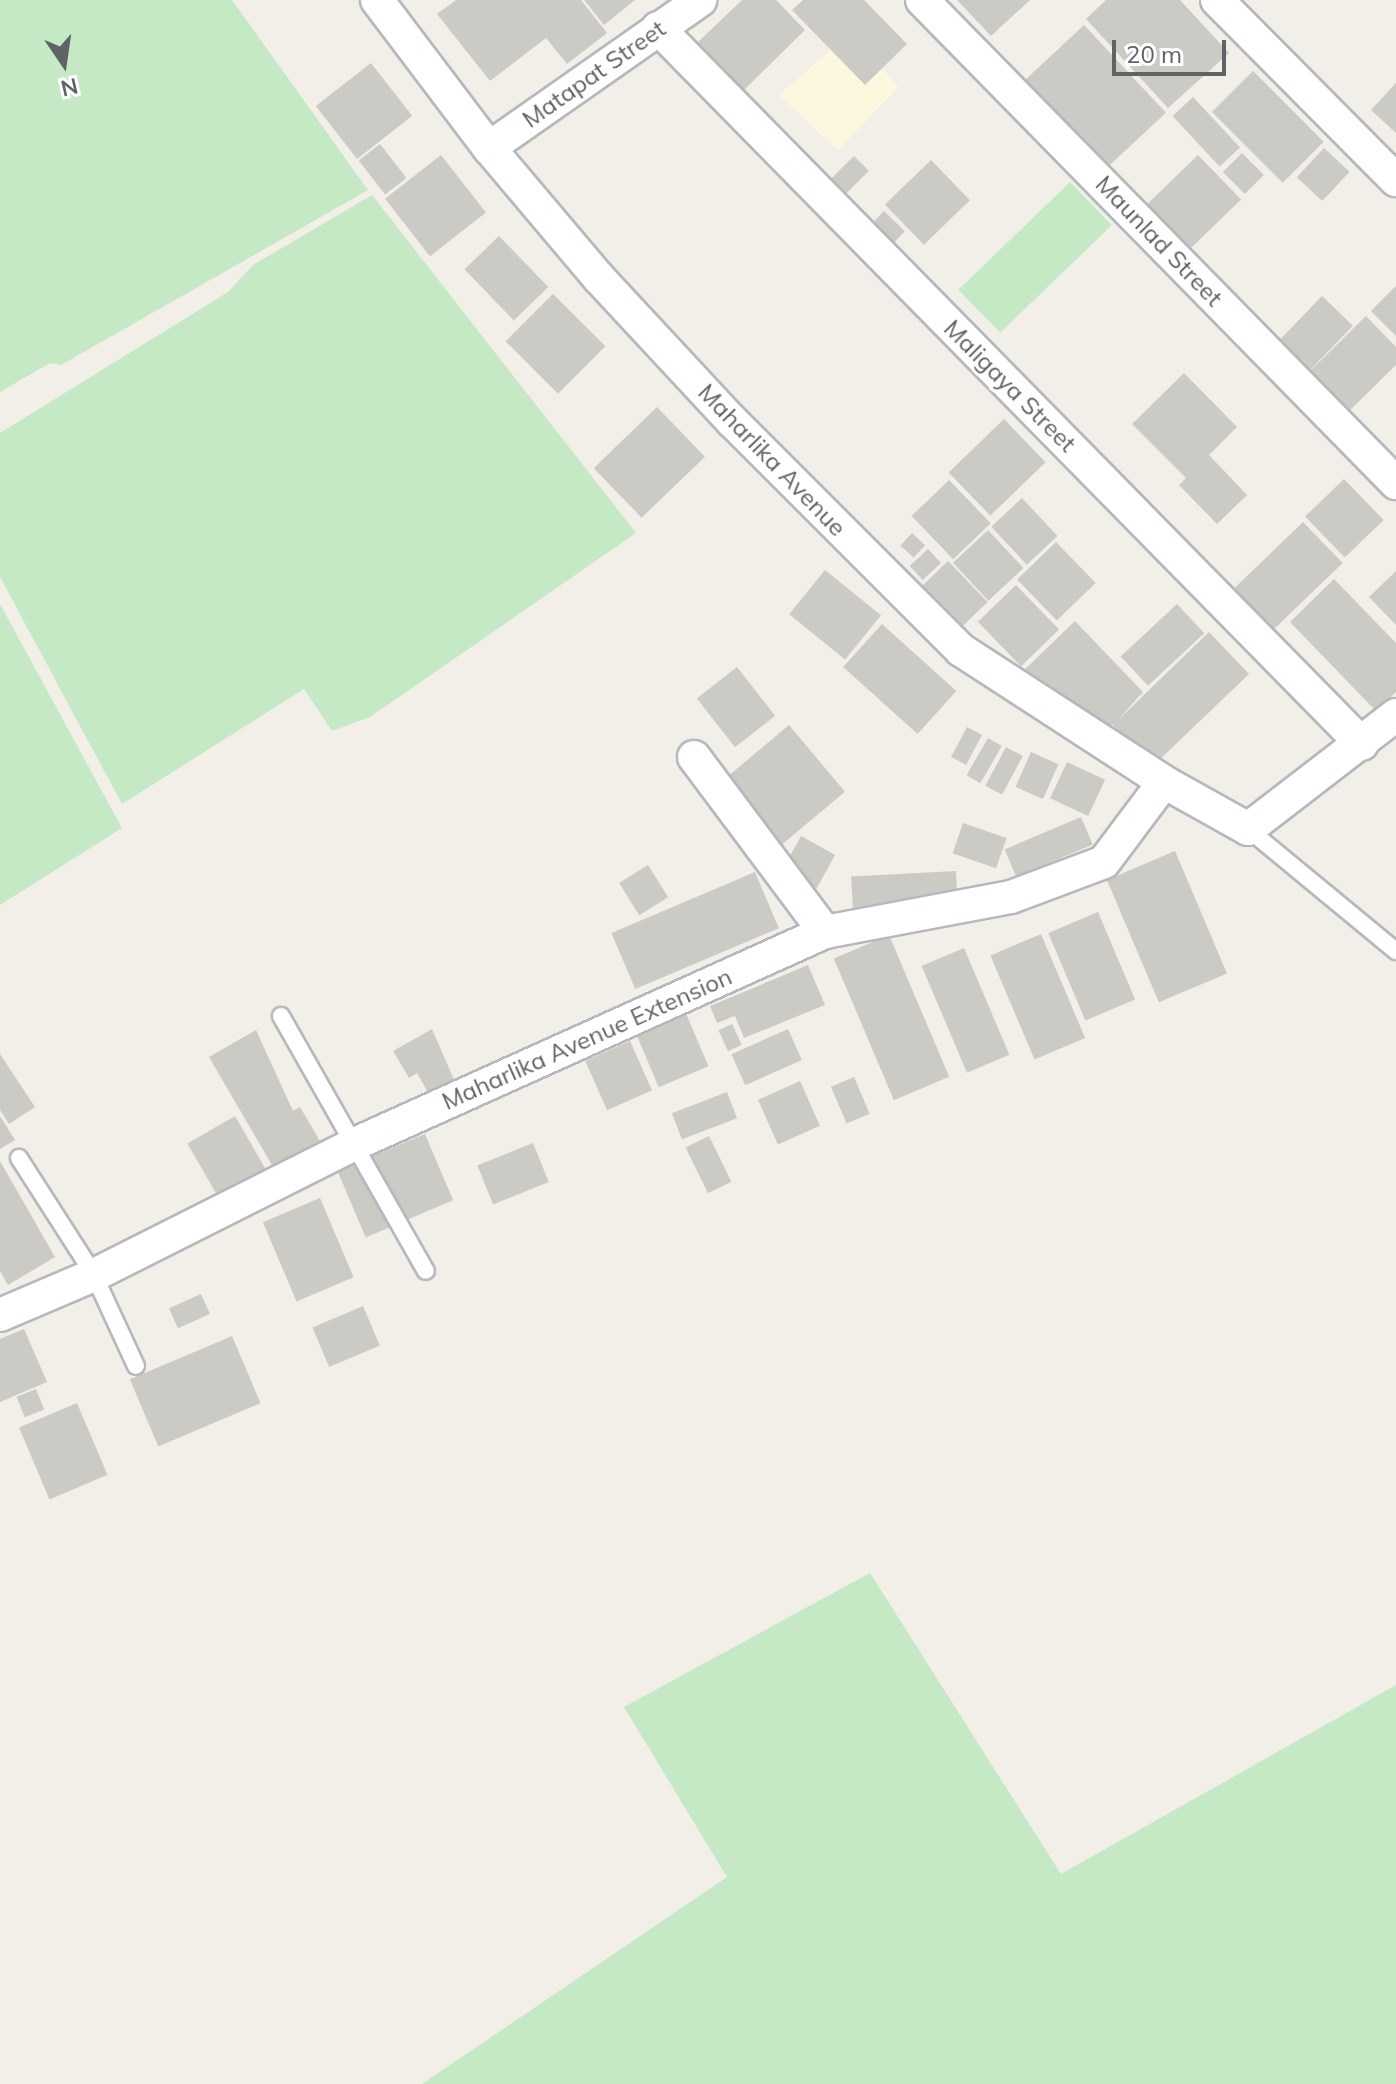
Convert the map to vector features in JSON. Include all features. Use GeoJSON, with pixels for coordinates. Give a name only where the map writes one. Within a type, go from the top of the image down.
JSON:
{"type":"FeatureCollection","features":[{"type":"Feature","properties":{"kind":"street","name":"Maharlika Avenue"},"geometry":{"type":"LineString","coordinates":[[377,0],[489,148],[599,278],[722,410],[961,650],[1164,782],[1248,829]]}},
{"type":"Feature","properties":{"kind":"street","name":"Matapat Street"},"geometry":{"type":"LineString","coordinates":[[489,148],[700,0]]}},
{"type":"Feature","properties":{"kind":"street","name":"Maunlad Street"},"geometry":{"type":"LineString","coordinates":[[922,0],[1396,483]]}},
{"type":"Feature","properties":{"kind":"street"},"geometry":{"type":"LineString","coordinates":[[1217,0],[1396,180]]}},
{"type":"Feature","properties":{"kind":"street","name":"Maligaya Street"},"geometry":{"type":"LineString","coordinates":[[658,28],[1362,744]]}},
{"type":"Feature","properties":{"kind":"street"},"geometry":{"type":"LineString","coordinates":[[1248,829],[1396,715]]}},
{"type":"Feature","properties":{"kind":"street"},"geometry":{"type":"LineString","coordinates":[[694,757],[825,932]]}},
{"type":"Feature","properties":{"kind":"street","name":"Maharlika Avenue Extension"},"geometry":{"type":"LineString","coordinates":[[0,1315],[94,1275],[357,1143],[825,932],[1011,897],[1104,862],[1164,782]]}},
{"type":"Feature","properties":{"kind":"lane"},"geometry":{"type":"LineString","coordinates":[[1248,829],[1396,951]]}},
{"type":"Feature","properties":{"kind":"lane"},"geometry":{"type":"LineString","coordinates":[[281,1016],[357,1143],[426,1271]]}},
{"type":"Feature","properties":{"kind":"lane"},"geometry":{"type":"LineString","coordinates":[[19,1158],[94,1275],[136,1366]]}},
{"type":"Feature","properties":{"kind":"shaded area"},"geometry":{"type":"Polygon","coordinates":[[[843,39],[873,57],[898,87],[838,150],[779,95],[843,39]]]}},
{"type":"Feature","properties":{"kind":"green space"},"geometry":{"type":"Polygon","coordinates":[[[0,0],[232,0],[368,190],[61,365],[50,363],[0,392],[0,0]]]}},
{"type":"Feature","properties":{"kind":"green space"},"geometry":{"type":"Polygon","coordinates":[[[1070,182],[1112,225],[1000,333],[959,290],[1070,182]]]}},
{"type":"Feature","properties":{"kind":"green space"},"geometry":{"type":"Polygon","coordinates":[[[372,195],[636,533],[370,717],[332,731],[304,689],[122,804],[0,577],[0,433],[228,292],[253,265],[372,195]]]}},
{"type":"Feature","properties":{"kind":"green space"},"geometry":{"type":"Polygon","coordinates":[[[0,604],[122,828],[0,905],[0,604]]]}},
{"type":"Feature","properties":{"kind":"green space"},"geometry":{"type":"Polygon","coordinates":[[[870,1573],[1061,1874],[1396,1685],[1396,2084],[422,2084],[727,1877],[624,1707],[870,1573]]]}},
{"type":"Feature","properties":{"kind":"building"},"geometry":{"type":"Polygon","coordinates":[[[456,0],[581,0],[607,33],[567,64],[546,38],[490,81],[437,14],[456,0]]]}},
{"type":"Feature","properties":{"kind":"building"},"geometry":{"type":"Polygon","coordinates":[[[584,0],[635,0],[604,25],[584,0]]]}},
{"type":"Feature","properties":{"kind":"building"},"geometry":{"type":"Polygon","coordinates":[[[742,0],[776,0],[805,30],[743,91],[697,43],[742,0]]]}},
{"type":"Feature","properties":{"kind":"building"},"geometry":{"type":"Polygon","coordinates":[[[803,0],[864,0],[907,44],[865,85],[792,10],[803,0]]]}},
{"type":"Feature","properties":{"kind":"building"},"geometry":{"type":"Polygon","coordinates":[[[957,0],[1030,0],[991,36],[957,0]]]}},
{"type":"Feature","properties":{"kind":"building"},"geometry":{"type":"Polygon","coordinates":[[[1106,0],[1180,0],[1229,53],[1168,108],[1086,19],[1106,0]]]}},
{"type":"Feature","properties":{"kind":"building"},"geometry":{"type":"Polygon","coordinates":[[[1084,25],[1166,113],[1104,171],[1022,83],[1084,25]]]}},
{"type":"Feature","properties":{"kind":"building"},"geometry":{"type":"Polygon","coordinates":[[[371,63],[412,116],[357,159],[316,106],[371,63]]]}},
{"type":"Feature","properties":{"kind":"building"},"geometry":{"type":"Polygon","coordinates":[[[1253,71],[1324,142],[1283,183],[1212,112],[1253,71]]]}},
{"type":"Feature","properties":{"kind":"building"},"geometry":{"type":"Polygon","coordinates":[[[1396,83],[1396,133],[1371,110],[1396,83]]]}},
{"type":"Feature","properties":{"kind":"building"},"geometry":{"type":"Polygon","coordinates":[[[1193,97],[1240,147],[1220,167],[1173,116],[1193,97]]]}},
{"type":"Feature","properties":{"kind":"building"},"geometry":{"type":"Polygon","coordinates":[[[380,144],[406,178],[385,195],[359,161],[380,144]]]}},
{"type":"Feature","properties":{"kind":"building"},"geometry":{"type":"Polygon","coordinates":[[[1324,148],[1350,172],[1322,201],[1297,177],[1324,148]]]}},
{"type":"Feature","properties":{"kind":"building"},"geometry":{"type":"Polygon","coordinates":[[[1242,153],[1264,175],[1245,194],[1223,172],[1242,153]]]}},
{"type":"Feature","properties":{"kind":"building"},"geometry":{"type":"Polygon","coordinates":[[[441,155],[486,213],[430,256],[385,199],[441,155]]]}},
{"type":"Feature","properties":{"kind":"building"},"geometry":{"type":"Polygon","coordinates":[[[1198,155],[1241,200],[1179,259],[1136,215],[1198,155]]]}},
{"type":"Feature","properties":{"kind":"building"},"geometry":{"type":"Polygon","coordinates":[[[854,156],[869,171],[846,194],[831,179],[854,156]]]}},
{"type":"Feature","properties":{"kind":"building"},"geometry":{"type":"Polygon","coordinates":[[[931,160],[970,200],[924,245],[885,204],[931,160]]]}},
{"type":"Feature","properties":{"kind":"building"},"geometry":{"type":"Polygon","coordinates":[[[884,211],[905,231],[887,249],[867,229],[884,211]]]}},
{"type":"Feature","properties":{"kind":"building"},"geometry":{"type":"Polygon","coordinates":[[[499,236],[548,287],[514,320],[464,269],[499,236]]]}},
{"type":"Feature","properties":{"kind":"building"},"geometry":{"type":"Polygon","coordinates":[[[1396,286],[1396,336],[1371,311],[1396,286]]]}},
{"type":"Feature","properties":{"kind":"building"},"geometry":{"type":"Polygon","coordinates":[[[553,294],[605,346],[558,394],[506,341],[553,294]]]}},
{"type":"Feature","properties":{"kind":"building"},"geometry":{"type":"Polygon","coordinates":[[[1322,296],[1353,326],[1305,376],[1274,346],[1322,296]]]}},
{"type":"Feature","properties":{"kind":"building"},"geometry":{"type":"Polygon","coordinates":[[[1366,316],[1396,347],[1396,365],[1344,416],[1305,376],[1366,316]]]}},
{"type":"Feature","properties":{"kind":"building"},"geometry":{"type":"Polygon","coordinates":[[[1184,373],[1237,427],[1209,455],[1247,495],[1217,524],[1179,485],[1186,478],[1132,424],[1184,373]]]}},
{"type":"Feature","properties":{"kind":"building"},"geometry":{"type":"Polygon","coordinates":[[[657,407],[705,457],[642,518],[594,468],[657,407]]]}},
{"type":"Feature","properties":{"kind":"building"},"geometry":{"type":"Polygon","coordinates":[[[1004,419],[1046,462],[990,516],[949,472],[1004,419]]]}},
{"type":"Feature","properties":{"kind":"building"},"geometry":{"type":"Polygon","coordinates":[[[1344,479],[1384,520],[1345,558],[1305,517],[1344,479]]]}},
{"type":"Feature","properties":{"kind":"building"},"geometry":{"type":"Polygon","coordinates":[[[949,480],[991,523],[953,559],[912,516],[949,480]]]}},
{"type":"Feature","properties":{"kind":"building"},"geometry":{"type":"Polygon","coordinates":[[[1022,498],[1057,536],[1027,565],[991,527],[1022,498]]]}},
{"type":"Feature","properties":{"kind":"building"},"geometry":{"type":"Polygon","coordinates":[[[1303,522],[1343,563],[1269,634],[1230,593],[1303,522]]]}},
{"type":"Feature","properties":{"kind":"building"},"geometry":{"type":"Polygon","coordinates":[[[988,530],[1023,568],[988,601],[953,563],[988,530]]]}},
{"type":"Feature","properties":{"kind":"building"},"geometry":{"type":"Polygon","coordinates":[[[912,533],[925,545],[914,558],[900,545],[912,533]]]}},
{"type":"Feature","properties":{"kind":"building"},"geometry":{"type":"Polygon","coordinates":[[[1056,542],[1096,583],[1057,621],[1017,580],[1056,542]]]}},
{"type":"Feature","properties":{"kind":"building"},"geometry":{"type":"Polygon","coordinates":[[[928,549],[941,563],[923,580],[910,566],[928,549]]]}},
{"type":"Feature","properties":{"kind":"building"},"geometry":{"type":"Polygon","coordinates":[[[948,561],[988,602],[957,632],[917,591],[948,561]]]}},
{"type":"Feature","properties":{"kind":"building"},"geometry":{"type":"Polygon","coordinates":[[[825,570],[881,615],[845,660],[789,614],[825,570]]]}},
{"type":"Feature","properties":{"kind":"building"},"geometry":{"type":"Polygon","coordinates":[[[1396,571],[1396,625],[1369,597],[1396,571]]]}},
{"type":"Feature","properties":{"kind":"building"},"geometry":{"type":"Polygon","coordinates":[[[1334,579],[1396,643],[1396,692],[1376,711],[1290,622],[1334,579]]]}},
{"type":"Feature","properties":{"kind":"building"},"geometry":{"type":"Polygon","coordinates":[[[1016,585],[1059,630],[1021,666],[978,622],[1016,585]]]}},
{"type":"Feature","properties":{"kind":"building"},"geometry":{"type":"Polygon","coordinates":[[[1177,604],[1204,633],[1148,686],[1121,657],[1177,604]]]}},
{"type":"Feature","properties":{"kind":"building"},"geometry":{"type":"Polygon","coordinates":[[[1075,621],[1143,692],[1117,721],[1209,632],[1249,674],[1153,766],[1112,724],[1101,736],[1021,673],[1075,621]]]}},
{"type":"Feature","properties":{"kind":"building"},"geometry":{"type":"Polygon","coordinates":[[[882,624],[956,691],[918,734],[843,667],[882,624]]]}},
{"type":"Feature","properties":{"kind":"building"},"geometry":{"type":"Polygon","coordinates":[[[737,667],[775,716],[735,747],[697,698],[737,667]]]}},
{"type":"Feature","properties":{"kind":"building"},"geometry":{"type":"Polygon","coordinates":[[[789,725],[845,792],[779,847],[723,780],[789,725]]]}},
{"type":"Feature","properties":{"kind":"building"},"geometry":{"type":"Polygon","coordinates":[[[967,727],[982,735],[966,765],[951,757],[967,727]]]}},
{"type":"Feature","properties":{"kind":"building"},"geometry":{"type":"Polygon","coordinates":[[[988,738],[1002,746],[980,783],[966,775],[988,738]]]}},
{"type":"Feature","properties":{"kind":"building"},"geometry":{"type":"Polygon","coordinates":[[[1006,747],[1023,756],[1002,795],[985,786],[1006,747]]]}},
{"type":"Feature","properties":{"kind":"building"},"geometry":{"type":"Polygon","coordinates":[[[1031,752],[1058,764],[1043,799],[1016,787],[1031,752]]]}},
{"type":"Feature","properties":{"kind":"building"},"geometry":{"type":"Polygon","coordinates":[[[1067,762],[1105,780],[1088,816],[1050,798],[1067,762]]]}},
{"type":"Feature","properties":{"kind":"building"},"geometry":{"type":"Polygon","coordinates":[[[1081,817],[1093,845],[1016,877],[1005,849],[1081,817]]]}},
{"type":"Feature","properties":{"kind":"building"},"geometry":{"type":"Polygon","coordinates":[[[963,823],[1006,838],[996,868],[953,853],[963,823]]]}},
{"type":"Feature","properties":{"kind":"building"},"geometry":{"type":"Polygon","coordinates":[[[801,836],[835,855],[817,888],[783,869],[801,836]]]}},
{"type":"Feature","properties":{"kind":"building"},"geometry":{"type":"Polygon","coordinates":[[[1175,851],[1227,973],[1159,1002],[1107,880],[1175,851]]]}},
{"type":"Feature","properties":{"kind":"building"},"geometry":{"type":"Polygon","coordinates":[[[648,865],[668,897],[639,915],[619,883],[648,865]]]}},
{"type":"Feature","properties":{"kind":"building"},"geometry":{"type":"Polygon","coordinates":[[[956,871],[958,904],[853,909],[851,876],[956,871]]]}},
{"type":"Feature","properties":{"kind":"building"},"geometry":{"type":"Polygon","coordinates":[[[755,872],[779,928],[635,989],[611,933],[755,872]]]}},
{"type":"Feature","properties":{"kind":"building"},"geometry":{"type":"Polygon","coordinates":[[[1098,912],[1135,999],[1085,1021],[1048,933],[1098,912]]]}},
{"type":"Feature","properties":{"kind":"building"},"geometry":{"type":"Polygon","coordinates":[[[1041,934],[1085,1038],[1035,1060],[990,955],[1041,934]]]}},
{"type":"Feature","properties":{"kind":"building"},"geometry":{"type":"Polygon","coordinates":[[[889,935],[949,1077],[894,1100],[834,958],[889,935]]]}},
{"type":"Feature","properties":{"kind":"building"},"geometry":{"type":"Polygon","coordinates":[[[964,948],[1009,1055],[967,1073],[922,966],[964,948]]]}},
{"type":"Feature","properties":{"kind":"building"},"geometry":{"type":"Polygon","coordinates":[[[808,965],[825,1005],[744,1038],[735,1016],[717,1023],[710,1006],[808,965]]]}},
{"type":"Feature","properties":{"kind":"building"},"geometry":{"type":"Polygon","coordinates":[[[685,1011],[708,1066],[659,1087],[635,1032],[685,1011]]]}},
{"type":"Feature","properties":{"kind":"building"},"geometry":{"type":"Polygon","coordinates":[[[732,1024],[742,1045],[728,1051],[718,1030],[732,1024]]]}},
{"type":"Feature","properties":{"kind":"building"},"geometry":{"type":"Polygon","coordinates":[[[432,1029],[455,1082],[430,1096],[417,1073],[409,1078],[393,1051],[432,1029]]]}},
{"type":"Feature","properties":{"kind":"building"},"geometry":{"type":"Polygon","coordinates":[[[788,1029],[802,1060],[745,1085],[731,1054],[788,1029]]]}},
{"type":"Feature","properties":{"kind":"building"},"geometry":{"type":"Polygon","coordinates":[[[256,1030],[293,1111],[300,1107],[324,1148],[273,1167],[209,1057],[256,1030]]]}},
{"type":"Feature","properties":{"kind":"building"},"geometry":{"type":"Polygon","coordinates":[[[630,1041],[652,1090],[607,1110],[585,1061],[630,1041]]]}},
{"type":"Feature","properties":{"kind":"building"},"geometry":{"type":"Polygon","coordinates":[[[0,1054],[35,1107],[9,1124],[0,1110],[0,1054]]]}},
{"type":"Feature","properties":{"kind":"building"},"geometry":{"type":"Polygon","coordinates":[[[854,1077],[870,1114],[847,1124],[831,1087],[854,1077]]]}},
{"type":"Feature","properties":{"kind":"building"},"geometry":{"type":"Polygon","coordinates":[[[800,1081],[820,1126],[778,1144],[758,1100],[800,1081]]]}},
{"type":"Feature","properties":{"kind":"building"},"geometry":{"type":"Polygon","coordinates":[[[727,1092],[737,1118],[682,1139],[672,1113],[727,1092]]]}},
{"type":"Feature","properties":{"kind":"building"},"geometry":{"type":"Polygon","coordinates":[[[0,1116],[15,1140],[0,1149],[0,1116]]]}},
{"type":"Feature","properties":{"kind":"building"},"geometry":{"type":"Polygon","coordinates":[[[235,1116],[268,1173],[220,1201],[187,1144],[235,1116]]]}},
{"type":"Feature","properties":{"kind":"building"},"geometry":{"type":"Polygon","coordinates":[[[425,1134],[453,1200],[366,1237],[338,1171],[425,1134]]]}},
{"type":"Feature","properties":{"kind":"building"},"geometry":{"type":"Polygon","coordinates":[[[709,1136],[731,1182],[708,1193],[686,1147],[709,1136]]]}},
{"type":"Feature","properties":{"kind":"building"},"geometry":{"type":"Polygon","coordinates":[[[533,1143],[549,1182],[493,1204],[477,1165],[533,1143]]]}},
{"type":"Feature","properties":{"kind":"building"},"geometry":{"type":"Polygon","coordinates":[[[0,1161],[55,1257],[8,1285],[0,1271],[0,1161]]]}},
{"type":"Feature","properties":{"kind":"building"},"geometry":{"type":"Polygon","coordinates":[[[320,1198],[354,1277],[297,1301],[263,1222],[320,1198]]]}},
{"type":"Feature","properties":{"kind":"building"},"geometry":{"type":"Polygon","coordinates":[[[201,1294],[210,1314],[178,1328],[169,1308],[201,1294]]]}},
{"type":"Feature","properties":{"kind":"building"},"geometry":{"type":"Polygon","coordinates":[[[363,1306],[380,1346],[329,1367],[312,1327],[363,1306]]]}},
{"type":"Feature","properties":{"kind":"building"},"geometry":{"type":"Polygon","coordinates":[[[24,1329],[47,1382],[0,1402],[0,1339],[24,1329]]]}},
{"type":"Feature","properties":{"kind":"building"},"geometry":{"type":"Polygon","coordinates":[[[232,1336],[261,1403],[158,1447],[130,1379],[232,1336]]]}},
{"type":"Feature","properties":{"kind":"building"},"geometry":{"type":"Polygon","coordinates":[[[36,1389],[44,1409],[25,1417],[17,1397],[36,1389]]]}},
{"type":"Feature","properties":{"kind":"building"},"geometry":{"type":"Polygon","coordinates":[[[77,1403],[107,1475],[49,1499],[19,1428],[77,1403]]]}}]}
